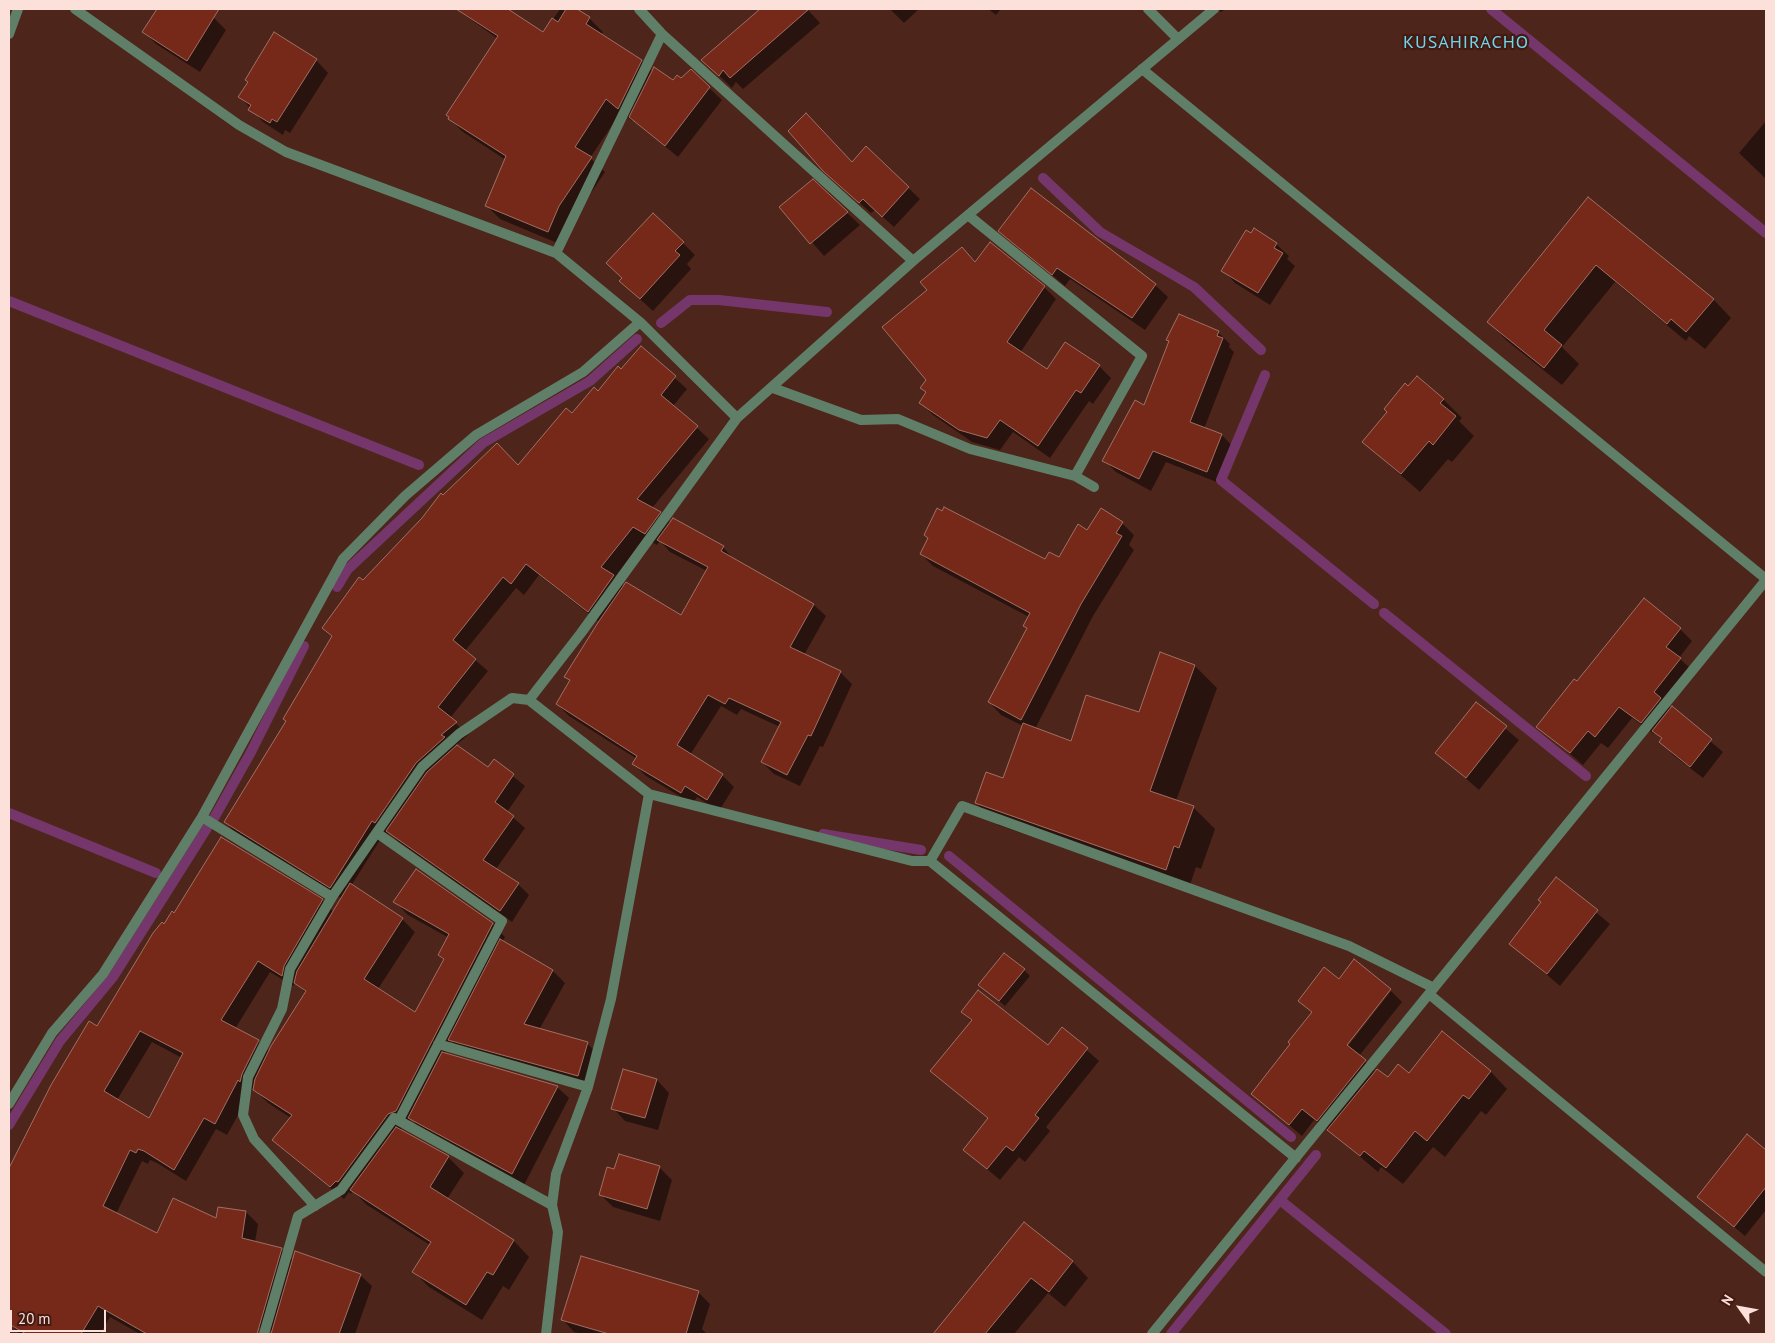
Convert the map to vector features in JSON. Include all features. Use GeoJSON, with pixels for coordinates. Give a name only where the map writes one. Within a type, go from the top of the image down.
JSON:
{"type":"FeatureCollection","features":[{"type":"Feature","properties":{"kind":"street"},"geometry":{"type":"LineString","coordinates":[[9,34],[18,9]]}},
{"type":"Feature","properties":{"kind":"street"},"geometry":{"type":"LineString","coordinates":[[75,9],[239,125],[286,152],[556,253],[640,322],[737,418]]}},
{"type":"Feature","properties":{"kind":"street"},"geometry":{"type":"LineString","coordinates":[[639,9],[662,34],[913,261]]}},
{"type":"Feature","properties":{"kind":"street"},"geometry":{"type":"LineString","coordinates":[[1148,9],[1178,39]]}},
{"type":"Feature","properties":{"kind":"street"},"geometry":{"type":"LineString","coordinates":[[529,700],[581,633],[737,418],[773,388],[913,261],[1214,9]]}},
{"type":"Feature","properties":{"kind":"street"},"geometry":{"type":"LineString","coordinates":[[556,253],[662,34]]}},
{"type":"Feature","properties":{"kind":"street"},"geometry":{"type":"LineString","coordinates":[[1142,69],[1766,579],[1152,1334]]}},
{"type":"Feature","properties":{"kind":"street"},"geometry":{"type":"LineString","coordinates":[[968,215],[1142,356],[1075,476]]}},
{"type":"Feature","properties":{"kind":"street"},"geometry":{"type":"LineString","coordinates":[[9,1104],[52,1033],[103,974],[202,817],[343,559],[406,496],[476,435],[583,372],[640,322]]}},
{"type":"Feature","properties":{"kind":"street"},"geometry":{"type":"LineString","coordinates":[[773,388],[862,420],[898,419],[970,449],[1075,476],[1094,487]]}},
{"type":"Feature","properties":{"kind":"street"},"geometry":{"type":"LineString","coordinates":[[315,1206],[254,1139],[243,1115],[248,1077],[282,1009],[290,970],[332,897],[376,833],[422,767],[459,734],[512,698],[529,700],[649,794],[912,861],[930,861],[1296,1158]]}},
{"type":"Feature","properties":{"kind":"street"},"geometry":{"type":"LineString","coordinates":[[546,1334],[558,1232],[552,1204],[556,1174],[588,1087],[611,999],[649,794]]}},
{"type":"Feature","properties":{"kind":"street"},"geometry":{"type":"LineString","coordinates":[[930,861],[962,806],[1349,946],[1431,991],[1766,1272]]}},
{"type":"Feature","properties":{"kind":"street"},"geometry":{"type":"LineString","coordinates":[[202,817],[332,897]]}},
{"type":"Feature","properties":{"kind":"street"},"geometry":{"type":"LineString","coordinates":[[376,833],[502,921],[399,1120]]}},
{"type":"Feature","properties":{"kind":"street"},"geometry":{"type":"LineString","coordinates":[[438,1044],[588,1087]]}},
{"type":"Feature","properties":{"kind":"street"},"geometry":{"type":"LineString","coordinates":[[264,1334],[298,1216],[341,1190],[394,1118],[552,1204]]}},
{"type":"Feature","properties":{"kind":"building"},"geometry":{"type":"Polygon","coordinates":[[[157,9],[219,9],[187,61],[142,32],[157,9]]]}},
{"type":"Feature","properties":{"kind":"building"},"geometry":{"type":"Polygon","coordinates":[[[456,9],[508,9],[543,32],[552,18],[558,22],[566,9],[577,9],[590,17],[586,24],[642,60],[618,109],[606,99],[575,147],[592,157],[559,206],[548,232],[485,206],[506,156],[448,119],[449,117],[446,115],[498,36],[456,9]]]}},
{"type":"Feature","properties":{"kind":"building"},"geometry":{"type":"Polygon","coordinates":[[[760,9],[809,9],[730,78],[723,70],[719,76],[701,60],[760,9]]]}},
{"type":"Feature","properties":{"kind":"building"},"geometry":{"type":"Polygon","coordinates":[[[274,32],[317,59],[277,122],[272,119],[270,123],[248,110],[251,105],[238,97],[248,82],[245,80],[274,32]]]}},
{"type":"Feature","properties":{"kind":"building"},"geometry":{"type":"Polygon","coordinates":[[[654,67],[673,80],[677,75],[681,78],[691,69],[710,87],[665,146],[629,117],[654,67]]]}},
{"type":"Feature","properties":{"kind":"building"},"geometry":{"type":"Polygon","coordinates":[[[806,113],[852,162],[866,146],[909,187],[882,217],[863,199],[859,203],[823,171],[788,131],[806,113]]]}},
{"type":"Feature","properties":{"kind":"building"},"geometry":{"type":"Polygon","coordinates":[[[813,179],[848,212],[810,244],[779,207],[813,179]]]}},
{"type":"Feature","properties":{"kind":"building"},"geometry":{"type":"Polygon","coordinates":[[[1031,188],[1156,284],[1132,318],[1057,268],[1052,275],[998,231],[1031,188]]]}},
{"type":"Feature","properties":{"kind":"building"},"geometry":{"type":"Polygon","coordinates":[[[1588,197],[1714,299],[1686,332],[1671,319],[1667,324],[1596,265],[1544,330],[1562,345],[1544,368],[1487,322],[1588,197]]]}},
{"type":"Feature","properties":{"kind":"building"},"geometry":{"type":"Polygon","coordinates":[[[653,213],[684,242],[675,251],[680,255],[640,299],[619,281],[622,278],[606,263],[653,213]]]}},
{"type":"Feature","properties":{"kind":"building"},"geometry":{"type":"Polygon","coordinates":[[[1254,228],[1277,243],[1274,248],[1283,253],[1258,293],[1221,271],[1246,230],[1251,233],[1254,228]]]}},
{"type":"Feature","properties":{"kind":"building"},"geometry":{"type":"Polygon","coordinates":[[[990,242],[1045,286],[1007,342],[1047,369],[1065,342],[1100,365],[1081,393],[1076,390],[1038,446],[1000,420],[987,438],[959,430],[919,403],[926,392],[920,388],[926,380],[882,327],[927,290],[920,282],[962,247],[975,262],[990,242]]]}},
{"type":"Feature","properties":{"kind":"building"},"geometry":{"type":"Polygon","coordinates":[[[1179,314],[1219,331],[1217,336],[1223,338],[1190,422],[1222,434],[1207,472],[1153,451],[1139,479],[1102,461],[1135,400],[1144,405],[1169,341],[1166,340],[1179,314]]]}},
{"type":"Feature","properties":{"kind":"building"},"geometry":{"type":"Polygon","coordinates":[[[641,346],[676,376],[661,395],[698,426],[637,499],[661,512],[645,534],[633,527],[601,567],[614,575],[588,612],[526,564],[511,584],[503,577],[453,640],[476,659],[438,707],[457,722],[441,735],[445,737],[416,763],[375,823],[372,821],[330,888],[224,822],[286,721],[283,719],[332,636],[322,628],[359,577],[363,580],[422,518],[441,493],[443,495],[497,443],[518,465],[566,408],[572,413],[594,387],[598,391],[618,366],[621,369],[641,346]]]}},
{"type":"Feature","properties":{"kind":"building"},"geometry":{"type":"Polygon","coordinates":[[[1417,376],[1444,399],[1440,403],[1456,416],[1433,445],[1429,441],[1401,474],[1362,442],[1387,412],[1384,409],[1405,383],[1408,386],[1417,376]]]}},
{"type":"Feature","properties":{"kind":"building"},"geometry":{"type":"Polygon","coordinates":[[[944,507],[1045,559],[1049,552],[1059,557],[1078,524],[1087,530],[1101,508],[1123,522],[1116,533],[1122,536],[1081,604],[1021,720],[988,702],[1027,628],[1023,626],[1030,613],[920,554],[928,538],[924,535],[937,508],[942,511],[944,507]]]}},
{"type":"Feature","properties":{"kind":"building"},"geometry":{"type":"Polygon","coordinates":[[[673,518],[724,546],[721,551],[814,604],[790,647],[841,671],[811,736],[808,735],[787,775],[761,762],[781,722],[729,698],[725,704],[708,695],[677,745],[723,774],[707,800],[685,786],[681,793],[632,764],[637,756],[556,704],[570,680],[564,677],[626,582],[681,615],[708,567],[657,540],[673,518]]]}},
{"type":"Feature","properties":{"kind":"building"},"geometry":{"type":"Polygon","coordinates":[[[1644,598],[1681,628],[1666,647],[1681,658],[1654,692],[1661,698],[1641,723],[1619,707],[1595,737],[1588,731],[1570,753],[1536,727],[1574,679],[1577,681],[1644,598]]]}},
{"type":"Feature","properties":{"kind":"building"},"geometry":{"type":"Polygon","coordinates":[[[1160,652],[1195,665],[1150,791],[1194,806],[1179,848],[1174,846],[1166,870],[975,803],[986,772],[1003,778],[1023,723],[1071,741],[1086,695],[1139,712],[1160,652]]]}},
{"type":"Feature","properties":{"kind":"building"},"geometry":{"type":"Polygon","coordinates":[[[1476,702],[1507,726],[1466,778],[1435,753],[1476,702]]]}},
{"type":"Feature","properties":{"kind":"building"},"geometry":{"type":"Polygon","coordinates":[[[1672,706],[1712,739],[1690,767],[1659,742],[1662,738],[1652,731],[1672,706]]]}},
{"type":"Feature","properties":{"kind":"building"},"geometry":{"type":"Polygon","coordinates":[[[457,745],[488,767],[494,759],[514,774],[495,802],[514,816],[483,860],[519,883],[500,911],[386,831],[427,772],[457,745]]]}},
{"type":"Feature","properties":{"kind":"building"},"geometry":{"type":"Polygon","coordinates":[[[221,837],[323,899],[284,966],[282,976],[258,961],[221,1020],[259,1040],[240,1082],[238,1080],[215,1124],[204,1118],[174,1170],[144,1151],[138,1149],[136,1153],[130,1150],[103,1206],[157,1233],[173,1198],[216,1218],[218,1207],[246,1211],[242,1238],[282,1248],[257,1334],[147,1334],[98,1306],[81,1334],[26,1334],[9,1324],[9,1168],[51,1085],[89,1021],[97,1026],[153,933],[162,922],[164,924],[172,911],[174,913],[221,837]],[[140,1031],[104,1091],[149,1118],[183,1053],[140,1031]]]}},
{"type":"Feature","properties":{"kind":"building"},"geometry":{"type":"Polygon","coordinates":[[[416,869],[493,923],[396,1111],[388,1114],[338,1182],[336,1181],[330,1187],[272,1140],[292,1115],[253,1090],[255,1079],[271,1046],[306,991],[294,983],[297,971],[350,883],[403,918],[364,979],[415,1012],[444,959],[438,955],[449,934],[393,902],[416,869]]]}},
{"type":"Feature","properties":{"kind":"building"},"geometry":{"type":"Polygon","coordinates":[[[1556,877],[1598,910],[1547,974],[1509,944],[1541,902],[1538,900],[1556,877]]]}},
{"type":"Feature","properties":{"kind":"building"},"geometry":{"type":"Polygon","coordinates":[[[500,939],[553,970],[524,1024],[588,1042],[578,1076],[448,1040],[500,939]]]}},
{"type":"Feature","properties":{"kind":"building"},"geometry":{"type":"Polygon","coordinates":[[[1004,953],[1025,969],[999,1001],[978,985],[1004,953]]]}},
{"type":"Feature","properties":{"kind":"building"},"geometry":{"type":"Polygon","coordinates":[[[1354,959],[1391,989],[1347,1045],[1366,1060],[1317,1121],[1302,1109],[1289,1125],[1251,1094],[1312,1012],[1298,1001],[1324,967],[1339,979],[1354,959]]]}},
{"type":"Feature","properties":{"kind":"building"},"geometry":{"type":"Polygon","coordinates":[[[978,990],[1048,1045],[1062,1027],[1088,1048],[1035,1115],[1039,1118],[1013,1151],[1006,1146],[987,1169],[963,1150],[988,1118],[930,1071],[972,1020],[961,1012],[978,990]]]}},
{"type":"Feature","properties":{"kind":"building"},"geometry":{"type":"Polygon","coordinates":[[[1442,1031],[1491,1071],[1469,1099],[1463,1095],[1427,1141],[1415,1131],[1386,1168],[1364,1151],[1360,1156],[1327,1130],[1377,1069],[1388,1077],[1398,1064],[1409,1073],[1442,1031]]]}},
{"type":"Feature","properties":{"kind":"building"},"geometry":{"type":"Polygon","coordinates":[[[442,1052],[558,1086],[512,1174],[408,1118],[442,1052]]]}},
{"type":"Feature","properties":{"kind":"building"},"geometry":{"type":"Polygon","coordinates":[[[623,1069],[657,1079],[645,1118],[611,1109],[623,1069]]]}},
{"type":"Feature","properties":{"kind":"building"},"geometry":{"type":"Polygon","coordinates":[[[396,1127],[449,1156],[430,1187],[514,1240],[493,1275],[487,1272],[466,1305],[412,1272],[431,1242],[350,1190],[396,1127]]]}},
{"type":"Feature","properties":{"kind":"building"},"geometry":{"type":"Polygon","coordinates":[[[1747,1134],[1766,1150],[1766,1187],[1734,1227],[1697,1197],[1747,1134]]]}},
{"type":"Feature","properties":{"kind":"building"},"geometry":{"type":"Polygon","coordinates":[[[619,1154],[660,1166],[647,1209],[599,1195],[607,1167],[614,1169],[619,1154]]]}},
{"type":"Feature","properties":{"kind":"building"},"geometry":{"type":"Polygon","coordinates":[[[1024,1222],[1073,1261],[1049,1292],[1031,1278],[985,1334],[933,1334],[1024,1222]]]}},
{"type":"Feature","properties":{"kind":"building"},"geometry":{"type":"Polygon","coordinates":[[[295,1251],[361,1274],[339,1334],[271,1334],[295,1251]]]}},
{"type":"Feature","properties":{"kind":"building"},"geometry":{"type":"Polygon","coordinates":[[[581,1256],[699,1291],[686,1334],[609,1334],[561,1320],[581,1256]]]}},
{"type":"Feature","properties":{"kind":"waterway"},"geometry":{"type":"LineString","coordinates":[[1491,9],[1766,233]]}},
{"type":"Feature","properties":{"kind":"waterway"},"geometry":{"type":"LineString","coordinates":[[1043,178],[1100,232],[1194,287],[1261,350]]}},
{"type":"Feature","properties":{"kind":"waterway"},"geometry":{"type":"LineString","coordinates":[[661,323],[690,300],[719,300],[827,312]]}},
{"type":"Feature","properties":{"kind":"waterway"},"geometry":{"type":"LineString","coordinates":[[9,301],[419,465]]}},
{"type":"Feature","properties":{"kind":"waterway"},"geometry":{"type":"LineString","coordinates":[[337,587],[348,569],[483,443],[590,381],[637,339]]}},
{"type":"Feature","properties":{"kind":"waterway"},"geometry":{"type":"LineString","coordinates":[[1265,375],[1221,480],[1374,604]]}},
{"type":"Feature","properties":{"kind":"waterway"},"geometry":{"type":"LineString","coordinates":[[1384,613],[1586,776]]}},
{"type":"Feature","properties":{"kind":"waterway"},"geometry":{"type":"LineString","coordinates":[[214,818],[251,752],[304,646]]}},
{"type":"Feature","properties":{"kind":"waterway"},"geometry":{"type":"LineString","coordinates":[[9,813],[156,873]]}},
{"type":"Feature","properties":{"kind":"waterway"},"geometry":{"type":"LineString","coordinates":[[9,1125],[60,1041],[113,977],[207,828]]}},
{"type":"Feature","properties":{"kind":"waterway"},"geometry":{"type":"LineString","coordinates":[[823,834],[921,850]]}},
{"type":"Feature","properties":{"kind":"waterway"},"geometry":{"type":"LineString","coordinates":[[949,856],[1291,1137]]}},
{"type":"Feature","properties":{"kind":"waterway"},"geometry":{"type":"LineString","coordinates":[[1171,1334],[1316,1155]]}},
{"type":"Feature","properties":{"kind":"waterway"},"geometry":{"type":"LineString","coordinates":[[1280,1200],[1446,1334]]}},
{"type":"Feature","properties":{"kind":"district","name":"KUSAHIRACHO"},"geometry":{"type":"Point","coordinates":[1466,43]}}]}
